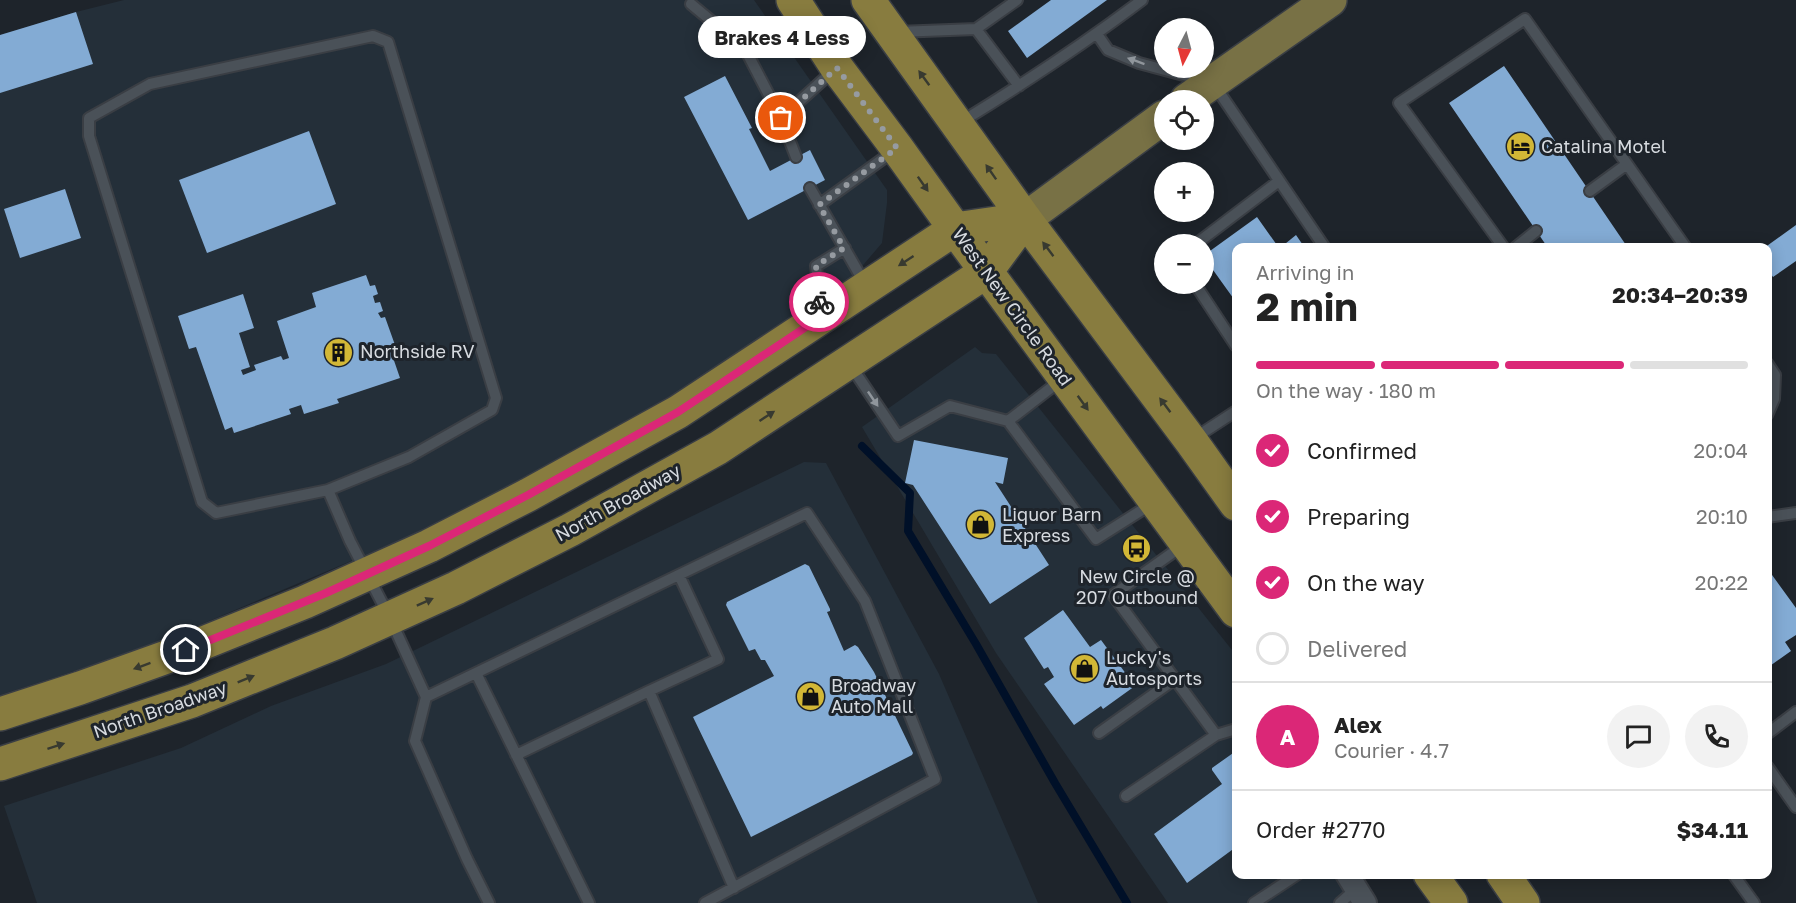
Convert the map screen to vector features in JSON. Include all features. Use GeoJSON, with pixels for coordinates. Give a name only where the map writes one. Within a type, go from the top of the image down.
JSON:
{"type":"FeatureCollection","features":[{"type":"Feature","properties":{"kind":"highway","name":"West New Circle Road"},"geometry":{"type":"LineString","coordinates":[[794,0],[837,68],[1232,606]]}},
{"type":"Feature","properties":{"kind":"highway"},"geometry":{"type":"LineString","coordinates":[[868,0],[1025,219],[1232,495]]}},
{"type":"Feature","properties":{"kind":"highway"},"geometry":{"type":"LineString","coordinates":[[0,714],[186,650],[305,602],[429,546],[528,495],[678,412],[955,229],[1025,219]]}},
{"type":"Feature","properties":{"kind":"highway","name":"North Broadway"},"geometry":{"type":"LineString","coordinates":[[0,764],[192,700],[335,643],[456,588],[570,530],[718,448],[986,272],[1025,219]]}},
{"type":"Feature","properties":{"kind":"highway"},"geometry":{"type":"LineString","coordinates":[[1434,879],[1451,903]]}},
{"type":"Feature","properties":{"kind":"highway"},"geometry":{"type":"LineString","coordinates":[[1506,879],[1523,903]]}},
{"type":"Feature","properties":{"kind":"main road"},"geometry":{"type":"LineString","coordinates":[[1203,90],[1330,0]]}},
{"type":"Feature","properties":{"kind":"main road","name":"North Broadway"},"geometry":{"type":"LineString","coordinates":[[1025,219],[1154,124]]}},
{"type":"Feature","properties":{"kind":"lane"},"geometry":{"type":"LineString","coordinates":[[891,32],[976,29],[1017,0]]}},
{"type":"Feature","properties":{"kind":"lane"},"geometry":{"type":"LineString","coordinates":[[958,124],[1019,87],[1142,0]]}},
{"type":"Feature","properties":{"kind":"lane"},"geometry":{"type":"LineString","coordinates":[[691,4],[745,49],[781,118],[796,157]]}},
{"type":"Feature","properties":{"kind":"lane"},"geometry":{"type":"LineString","coordinates":[[1500,243],[1399,103],[1525,19],[1682,243]]}},
{"type":"Feature","properties":{"kind":"lane"},"geometry":{"type":"LineString","coordinates":[[976,29],[1019,87]]}},
{"type":"Feature","properties":{"kind":"lane"},"geometry":{"type":"LineString","coordinates":[[1097,34],[1108,50],[1196,90]]}},
{"type":"Feature","properties":{"kind":"lane"},"geometry":{"type":"LineString","coordinates":[[373,36],[388,42],[496,398],[492,410],[409,457],[328,490],[216,513],[202,502],[89,136],[89,118],[150,84],[373,36]]}},
{"type":"Feature","properties":{"kind":"lane"},"geometry":{"type":"LineString","coordinates":[[781,118],[837,68]]}},
{"type":"Feature","properties":{"kind":"lane"},"geometry":{"type":"LineString","coordinates":[[1214,108],[1279,181],[1322,243]]}},
{"type":"Feature","properties":{"kind":"lane"},"geometry":{"type":"LineString","coordinates":[[819,205],[897,148]]}},
{"type":"Feature","properties":{"kind":"lane"},"geometry":{"type":"LineString","coordinates":[[1590,191],[1627,164]]}},
{"type":"Feature","properties":{"kind":"lane"},"geometry":{"type":"LineString","coordinates":[[1210,234],[1279,181]]}},
{"type":"Feature","properties":{"kind":"lane"},"geometry":{"type":"LineString","coordinates":[[810,188],[867,287]]}},
{"type":"Feature","properties":{"kind":"lane"},"geometry":{"type":"LineString","coordinates":[[1521,243],[1536,231]]}},
{"type":"Feature","properties":{"kind":"lane"},"geometry":{"type":"LineString","coordinates":[[821,317],[816,266],[844,248]]}},
{"type":"Feature","properties":{"kind":"lane"},"geometry":{"type":"LineString","coordinates":[[1202,294],[1232,340]]}},
{"type":"Feature","properties":{"kind":"lane"},"geometry":{"type":"LineString","coordinates":[[848,362],[898,436],[950,406],[1008,421],[1096,539],[1155,501]]}},
{"type":"Feature","properties":{"kind":"lane"},"geometry":{"type":"LineString","coordinates":[[1772,370],[1775,375],[1772,402]]}},
{"type":"Feature","properties":{"kind":"lane"},"geometry":{"type":"LineString","coordinates":[[1008,421],[1064,378]]}},
{"type":"Feature","properties":{"kind":"lane"},"geometry":{"type":"LineString","coordinates":[[1191,441],[1232,414]]}},
{"type":"Feature","properties":{"kind":"lane"},"geometry":{"type":"LineString","coordinates":[[328,490],[366,575],[390,618],[426,697],[416,741],[467,859],[489,903]]}},
{"type":"Feature","properties":{"kind":"lane"},"geometry":{"type":"LineString","coordinates":[[426,697],[807,513],[865,601],[934,779],[705,903]]}},
{"type":"Feature","properties":{"kind":"lane"},"geometry":{"type":"LineString","coordinates":[[1772,516],[1796,513]]}},
{"type":"Feature","properties":{"kind":"lane"},"geometry":{"type":"LineString","coordinates":[[1185,544],[1113,595],[1216,735]]}},
{"type":"Feature","properties":{"kind":"lane"},"geometry":{"type":"LineString","coordinates":[[516,755],[718,659],[678,575]]}},
{"type":"Feature","properties":{"kind":"lane"},"geometry":{"type":"LineString","coordinates":[[476,673],[589,903]]}},
{"type":"Feature","properties":{"kind":"lane"},"geometry":{"type":"LineString","coordinates":[[1099,733],[1175,679]]}},
{"type":"Feature","properties":{"kind":"lane"},"geometry":{"type":"LineString","coordinates":[[649,691],[734,888]]}},
{"type":"Feature","properties":{"kind":"lane"},"geometry":{"type":"LineString","coordinates":[[1772,730],[1796,712]]}},
{"type":"Feature","properties":{"kind":"lane"},"geometry":{"type":"LineString","coordinates":[[1126,796],[1216,735],[1232,730]]}},
{"type":"Feature","properties":{"kind":"lane"},"geometry":{"type":"LineString","coordinates":[[1772,773],[1796,807]]}},
{"type":"Feature","properties":{"kind":"lane"},"geometry":{"type":"LineString","coordinates":[[1254,903],[1290,879]]}},
{"type":"Feature","properties":{"kind":"lane"},"geometry":{"type":"LineString","coordinates":[[1737,879],[1755,903]]}},
{"type":"Feature","properties":{"kind":"shaded area"},"geometry":{"type":"Polygon","coordinates":[[[124,0],[754,0],[887,190],[882,243],[846,285],[768,340],[529,478],[401,540],[143,649],[0,695],[0,35],[124,0]]]}},
{"type":"Feature","properties":{"kind":"shaded area"},"geometry":{"type":"Polygon","coordinates":[[[975,347],[982,353],[996,354],[1232,650],[1232,879],[1336,879],[1353,903],[1168,903],[996,653],[862,427],[975,347]]]}},
{"type":"Feature","properties":{"kind":"shaded area"},"geometry":{"type":"Polygon","coordinates":[[[804,462],[826,463],[939,674],[1038,903],[37,903],[4,806],[181,748],[271,706],[386,664],[804,462]]]}},
{"type":"Feature","properties":{"kind":"building"},"geometry":{"type":"Polygon","coordinates":[[[1051,0],[1107,0],[1027,58],[1008,31],[1051,0]]]}},
{"type":"Feature","properties":{"kind":"building"},"geometry":{"type":"Polygon","coordinates":[[[76,12],[93,64],[0,93],[0,35],[76,12]]]}},
{"type":"Feature","properties":{"kind":"building","name":"Catalina Motel"},"geometry":{"type":"Polygon","coordinates":[[[1504,66],[1625,243],[1545,243],[1449,103],[1504,66]]]}},
{"type":"Feature","properties":{"kind":"building"},"geometry":{"type":"Polygon","coordinates":[[[725,76],[752,128],[749,129],[770,171],[810,150],[825,180],[748,220],[684,97],[725,76]]]}},
{"type":"Feature","properties":{"kind":"building"},"geometry":{"type":"Polygon","coordinates":[[[309,131],[336,204],[207,253],[179,180],[309,131]]]}},
{"type":"Feature","properties":{"kind":"building"},"geometry":{"type":"Polygon","coordinates":[[[65,189],[81,238],[20,258],[4,209],[65,189]]]}},
{"type":"Feature","properties":{"kind":"building"},"geometry":{"type":"Polygon","coordinates":[[[1257,217],[1275,243],[1232,243],[1232,296],[1214,271],[1214,248],[1257,217]]]}},
{"type":"Feature","properties":{"kind":"building"},"geometry":{"type":"Polygon","coordinates":[[[1796,225],[1796,261],[1773,277],[1772,243],[1796,225]]]}},
{"type":"Feature","properties":{"kind":"building"},"geometry":{"type":"Polygon","coordinates":[[[1296,235],[1302,243],[1286,243],[1296,235]]]}},
{"type":"Feature","properties":{"kind":"building","name":"Northside RV"},"geometry":{"type":"Polygon","coordinates":[[[366,275],[370,286],[375,285],[378,294],[373,296],[375,303],[380,302],[383,311],[378,313],[381,318],[385,317],[395,345],[389,346],[400,378],[337,399],[339,403],[304,414],[301,405],[289,409],[291,414],[234,433],[232,427],[225,430],[196,347],[189,349],[178,316],[243,294],[254,328],[239,333],[250,367],[241,370],[243,375],[256,370],[254,365],[281,356],[283,360],[289,358],[277,321],[316,307],[312,293],[366,275]]]}},
{"type":"Feature","properties":{"kind":"building","name":"Liquor Barn Express"},"geometry":{"type":"Polygon","coordinates":[[[914,440],[1008,458],[1003,484],[995,482],[1049,565],[990,604],[913,485],[905,483],[914,440]]]}},
{"type":"Feature","properties":{"kind":"building","name":"Broadway Auto Mall"},"geometry":{"type":"Polygon","coordinates":[[[805,564],[809,566],[830,609],[827,612],[844,651],[855,645],[858,647],[874,672],[913,753],[751,837],[693,717],[774,676],[765,660],[761,660],[755,649],[749,651],[726,605],[727,602],[805,564]]]}},
{"type":"Feature","properties":{"kind":"building"},"geometry":{"type":"Polygon","coordinates":[[[1772,575],[1796,608],[1796,635],[1785,642],[1791,651],[1772,664],[1772,575]]]}},
{"type":"Feature","properties":{"kind":"building","name":"Lucky's Autosports"},"geometry":{"type":"Polygon","coordinates":[[[1063,610],[1090,647],[1101,640],[1135,686],[1103,709],[1101,706],[1074,725],[1044,684],[1054,677],[1048,667],[1044,669],[1024,638],[1063,610]]]}},
{"type":"Feature","properties":{"kind":"building"},"geometry":{"type":"Polygon","coordinates":[[[1232,754],[1232,850],[1187,883],[1154,834],[1222,784],[1212,768],[1232,754]]]}},
{"type":"Feature","properties":{"kind":"waterway"},"geometry":{"type":"LineString","coordinates":[[862,446],[910,493],[908,531],[1127,903]]}},
{"type":"Feature","properties":{"kind":"way so far"},"geometry":{"type":"LineString","coordinates":[[781,118],[837,68],[897,148],[819,205],[844,248],[816,266],[819,302]]}},
{"type":"Feature","properties":{"kind":"place","name":"Brakes 4 Less"},"geometry":{"type":"Point","coordinates":[781,118]}},
{"type":"Feature","properties":{"kind":"place","name":"Catalina Motel"},"geometry":{"type":"Point","coordinates":[1520,147]}},
{"type":"Feature","properties":{"kind":"place","name":"Northside RV"},"geometry":{"type":"Point","coordinates":[339,352]}},
{"type":"Feature","properties":{"kind":"place","name":"Liquor Barn Express"},"geometry":{"type":"Point","coordinates":[981,525]}},
{"type":"Feature","properties":{"kind":"place","name":"New Circle @ 207 Outbound"},"geometry":{"type":"Point","coordinates":[1137,548]}},
{"type":"Feature","properties":{"kind":"place","name":"Lucky's Autosports"},"geometry":{"type":"Point","coordinates":[1085,668]}},
{"type":"Feature","properties":{"kind":"place","name":"Broadway Auto Mall"},"geometry":{"type":"Point","coordinates":[810,696]}},
{"type":"Feature","properties":{"kind":"route"},"geometry":{"type":"LineString","coordinates":[[186,650],[326,593],[429,546],[528,495],[678,412],[821,317],[819,302]]}}]}
